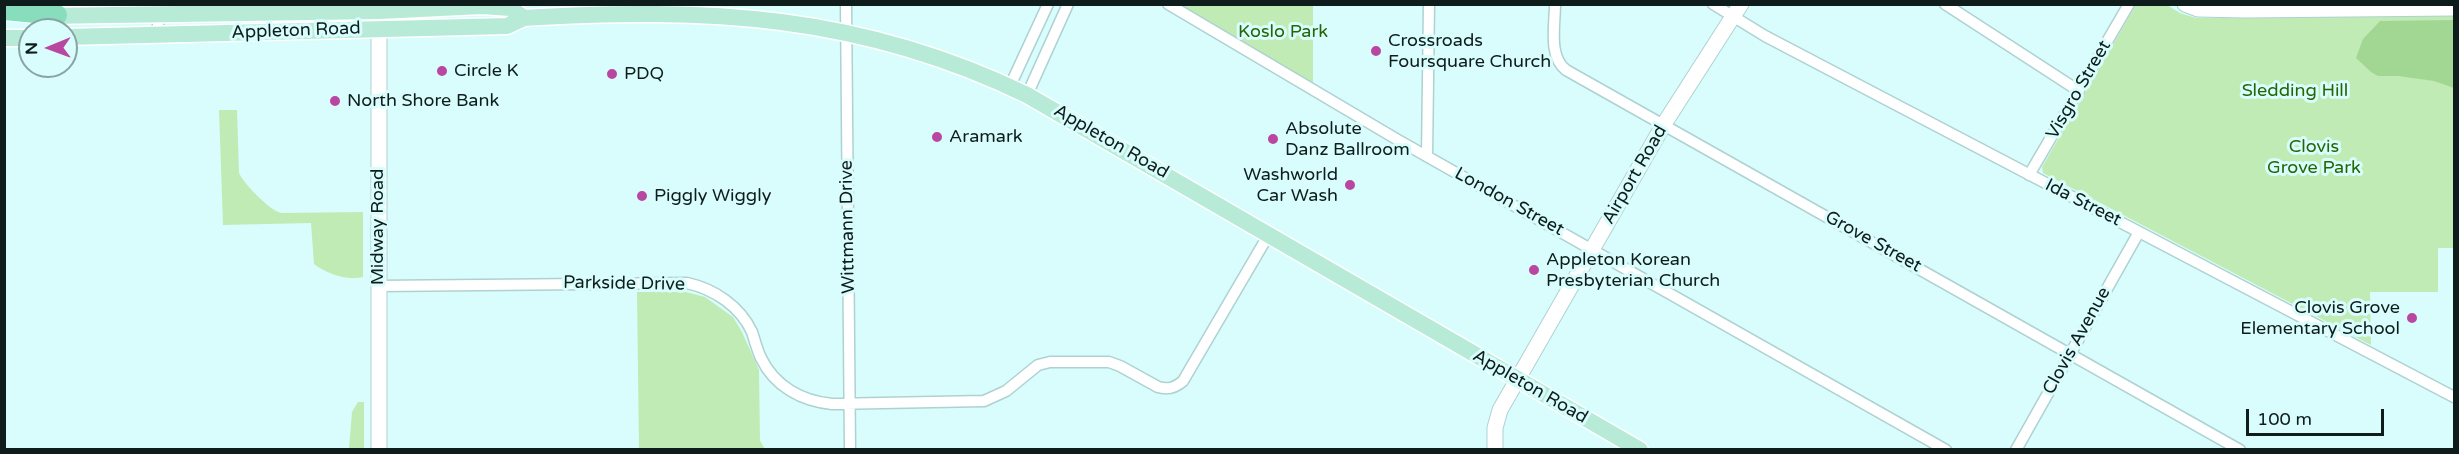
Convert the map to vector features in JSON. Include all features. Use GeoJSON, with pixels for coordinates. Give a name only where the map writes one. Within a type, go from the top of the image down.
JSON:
{"type":"FeatureCollection","features":[{"type":"Feature","properties":{"kind":"highway"},"geometry":{"type":"LineString","coordinates":[[4,10],[57,15]]}},
{"type":"Feature","properties":{"kind":"main road","name":"Appleton Road"},"geometry":{"type":"LineString","coordinates":[[4,17],[158,9],[492,6],[513,9],[524,18]]}},
{"type":"Feature","properties":{"kind":"main road","name":"Appleton Road"},"geometry":{"type":"LineString","coordinates":[[78,37],[507,26],[524,18],[601,13],[699,13],[775,19],[846,32],[937,56],[1027,94],[1640,450]]}},
{"type":"Feature","properties":{"kind":"street","name":"Wittmann Drive"},"geometry":{"type":"LineString","coordinates":[[846,4],[850,450]]}},
{"type":"Feature","properties":{"kind":"street"},"geometry":{"type":"LineString","coordinates":[[1010,86],[1048,4]]}},
{"type":"Feature","properties":{"kind":"street"},"geometry":{"type":"LineString","coordinates":[[1027,94],[1068,4]]}},
{"type":"Feature","properties":{"kind":"street","name":"London Street"},"geometry":{"type":"LineString","coordinates":[[1168,4],[1427,156],[1946,450]]}},
{"type":"Feature","properties":{"kind":"street"},"geometry":{"type":"LineString","coordinates":[[1427,156],[1429,4]]}},
{"type":"Feature","properties":{"kind":"street","name":"Grove Street"},"geometry":{"type":"LineString","coordinates":[[1555,4],[1555,52],[1560,66],[2240,450]]}},
{"type":"Feature","properties":{"kind":"street","name":"Ida Street"},"geometry":{"type":"LineString","coordinates":[[1713,4],[1737,11],[2029,175],[2454,398]]}},
{"type":"Feature","properties":{"kind":"street"},"geometry":{"type":"LineString","coordinates":[[1945,4],[2079,91]]}},
{"type":"Feature","properties":{"kind":"street","name":"Visgro Street"},"geometry":{"type":"LineString","coordinates":[[2029,175],[2129,4]]}},
{"type":"Feature","properties":{"kind":"street"},"geometry":{"type":"LineString","coordinates":[[2185,4],[2198,9],[2245,7],[2454,8]]}},
{"type":"Feature","properties":{"kind":"street","name":"Midway Road"},"geometry":{"type":"LineString","coordinates":[[379,8],[379,450]]}},
{"type":"Feature","properties":{"kind":"street"},"geometry":{"type":"LineString","coordinates":[[158,9],[158,35]]}},
{"type":"Feature","properties":{"kind":"street","name":"Airport Road"},"geometry":{"type":"LineString","coordinates":[[1495,450],[1496,419],[1664,124],[1737,11]]}},
{"type":"Feature","properties":{"kind":"street","name":"Clovis Avenue"},"geometry":{"type":"LineString","coordinates":[[2016,450],[2139,232]]}},
{"type":"Feature","properties":{"kind":"street","name":"Parkside Drive"},"geometry":{"type":"LineString","coordinates":[[378,286],[675,283],[699,286],[726,300],[735,309],[751,331],[764,363],[775,379],[786,388],[812,401],[849,404],[984,401],[1006,391],[1038,365],[1050,362],[1109,362],[1158,387],[1171,388],[1183,381],[1269,234]]}},
{"type":"Feature","properties":{"kind":"green space","name":"Koslo Park"},"geometry":{"type":"Polygon","coordinates":[[[1180,5],[1313,5],[1313,83],[1180,5]]]}},
{"type":"Feature","properties":{"kind":"green space","name":"Clovis Grove Park"},"geometry":{"type":"Polygon","coordinates":[[[2136,5],[2167,5],[2180,13],[2196,18],[2454,15],[2454,248],[2438,248],[2438,292],[2370,292],[2371,345],[2043,173],[2042,167],[2136,5]]]}},
{"type":"Feature","properties":{"kind":"green space"},"geometry":{"type":"Polygon","coordinates":[[[2454,20],[2454,88],[2434,81],[2378,76],[2356,58],[2363,39],[2380,21],[2454,20]]]}},
{"type":"Feature","properties":{"kind":"green space"},"geometry":{"type":"Polygon","coordinates":[[[219,110],[237,110],[239,173],[252,190],[271,208],[282,213],[363,212],[363,277],[337,276],[314,264],[311,223],[223,225],[219,110]]]}},
{"type":"Feature","properties":{"kind":"green space"},"geometry":{"type":"Polygon","coordinates":[[[637,292],[686,292],[705,297],[733,317],[759,370],[760,441],[765,449],[639,449],[637,292]]]}},
{"type":"Feature","properties":{"kind":"green space"},"geometry":{"type":"Polygon","coordinates":[[[358,402],[364,402],[364,449],[349,449],[352,412],[358,402]]]}},
{"type":"Feature","properties":{"kind":"place","name":"Crossroads Foursquare Church"},"geometry":{"type":"Point","coordinates":[1376,51]}},
{"type":"Feature","properties":{"kind":"place","name":"Circle K"},"geometry":{"type":"Point","coordinates":[442,71]}},
{"type":"Feature","properties":{"kind":"place","name":"PDQ"},"geometry":{"type":"Point","coordinates":[612,74]}},
{"type":"Feature","properties":{"kind":"place","name":"North Shore Bank"},"geometry":{"type":"Point","coordinates":[335,101]}},
{"type":"Feature","properties":{"kind":"place","name":"Aramark"},"geometry":{"type":"Point","coordinates":[937,137]}},
{"type":"Feature","properties":{"kind":"place","name":"Absolute Danz Ballroom"},"geometry":{"type":"Point","coordinates":[1273,139]}},
{"type":"Feature","properties":{"kind":"place","name":"Washworld Car Wash"},"geometry":{"type":"Point","coordinates":[1350,185]}},
{"type":"Feature","properties":{"kind":"place","name":"Piggly Wiggly"},"geometry":{"type":"Point","coordinates":[642,196]}},
{"type":"Feature","properties":{"kind":"place","name":"Appleton Korean Presbyterian Church"},"geometry":{"type":"Point","coordinates":[1534,270]}},
{"type":"Feature","properties":{"kind":"place","name":"Clovis Grove Elementary School"},"geometry":{"type":"Point","coordinates":[2412,318]}},
{"type":"Feature","properties":{"kind":"park label","name":"Sledding Hill"},"geometry":{"type":"Point","coordinates":[2295,91]}}]}
